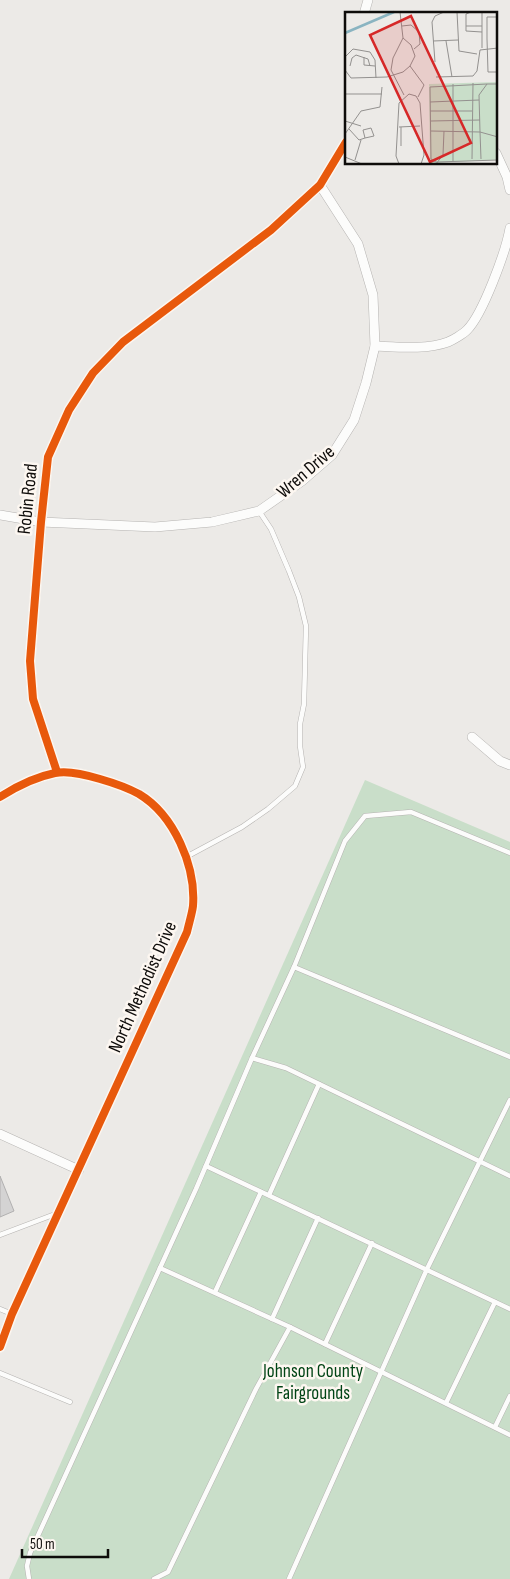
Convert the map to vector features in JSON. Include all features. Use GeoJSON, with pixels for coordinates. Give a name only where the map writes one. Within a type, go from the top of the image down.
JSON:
{"type":"FeatureCollection","features":[{"type":"Feature","properties":{"kind":"street","name":"Robin Road"},"geometry":{"type":"LineString","coordinates":[[57,772],[33,700],[30,661],[48,457],[69,410],[93,374],[123,342],[271,230],[320,185],[345,144]]}},
{"type":"Feature","properties":{"kind":"street"},"geometry":{"type":"LineString","coordinates":[[498,157],[507,177],[510,190]]}},
{"type":"Feature","properties":{"kind":"street","name":"Wren Drive"},"geometry":{"type":"LineString","coordinates":[[0,515],[41,522],[156,527],[212,522],[259,511],[302,481],[332,455],[354,420],[366,383],[375,346],[373,295],[358,244],[320,185]]}},
{"type":"Feature","properties":{"kind":"street"},"geometry":{"type":"LineString","coordinates":[[375,346],[412,348],[448,342],[467,330],[481,311],[507,243],[510,228]]}},
{"type":"Feature","properties":{"kind":"street"},"geometry":{"type":"LineString","coordinates":[[472,737],[500,761],[510,765]]}},
{"type":"Feature","properties":{"kind":"street","name":"North Methodist Drive"},"geometry":{"type":"LineString","coordinates":[[0,797],[23,784],[57,772],[86,775],[110,781],[140,795],[160,812],[175,834],[186,857],[191,879],[193,906],[187,932],[12,1314],[0,1348]]}},
{"type":"Feature","properties":{"kind":"street"},"geometry":{"type":"LineString","coordinates":[[0,1134],[79,1170]]}},
{"type":"Feature","properties":{"kind":"lane"},"geometry":{"type":"LineString","coordinates":[[186,857],[242,827],[268,809],[295,786],[303,767],[300,746],[300,724],[304,704],[306,626],[300,597],[271,529],[259,511]]}},
{"type":"Feature","properties":{"kind":"lane"},"geometry":{"type":"LineString","coordinates":[[29,1579],[27,1566],[30,1553],[206,1166],[252,1058],[294,967],[345,841],[366,816],[411,812],[510,853]]}},
{"type":"Feature","properties":{"kind":"lane"},"geometry":{"type":"LineString","coordinates":[[294,967],[510,1057]]}},
{"type":"Feature","properties":{"kind":"lane"},"geometry":{"type":"LineString","coordinates":[[252,1058],[286,1068],[510,1176]]}},
{"type":"Feature","properties":{"kind":"lane"},"geometry":{"type":"LineString","coordinates":[[269,1195],[319,1084]]}},
{"type":"Feature","properties":{"kind":"lane"},"geometry":{"type":"LineString","coordinates":[[289,1579],[427,1269],[510,1100]]}},
{"type":"Feature","properties":{"kind":"lane"},"geometry":{"type":"LineString","coordinates":[[206,1166],[510,1309]]}},
{"type":"Feature","properties":{"kind":"lane"},"geometry":{"type":"LineString","coordinates":[[215,1292],[261,1192]]}},
{"type":"Feature","properties":{"kind":"lane"},"geometry":{"type":"LineString","coordinates":[[0,1235],[59,1212]]}},
{"type":"Feature","properties":{"kind":"lane"},"geometry":{"type":"LineString","coordinates":[[272,1319],[318,1218]]}},
{"type":"Feature","properties":{"kind":"lane"},"geometry":{"type":"LineString","coordinates":[[325,1344],[372,1243]]}},
{"type":"Feature","properties":{"kind":"lane"},"geometry":{"type":"LineString","coordinates":[[160,1268],[290,1327],[510,1434]]}},
{"type":"Feature","properties":{"kind":"lane"},"geometry":{"type":"LineString","coordinates":[[446,1403],[496,1302]]}},
{"type":"Feature","properties":{"kind":"lane"},"geometry":{"type":"LineString","coordinates":[[0,1309],[12,1314]]}},
{"type":"Feature","properties":{"kind":"lane"},"geometry":{"type":"LineString","coordinates":[[166,1579],[256,1389],[290,1327]]}},
{"type":"Feature","properties":{"kind":"lane"},"geometry":{"type":"LineString","coordinates":[[0,1373],[70,1402]]}},
{"type":"Feature","properties":{"kind":"lane"},"geometry":{"type":"LineString","coordinates":[[495,1427],[510,1396]]}},
{"type":"Feature","properties":{"kind":"lane"},"geometry":{"type":"LineString","coordinates":[[154,1579],[168,1572]]}},
{"type":"Feature","properties":{"kind":"green space","name":"Johnson County Fairgrounds"},"geometry":{"type":"Polygon","coordinates":[[[365,780],[510,842],[510,1579],[9,1579],[365,780]]]}},
{"type":"Feature","properties":{"kind":"building"},"geometry":{"type":"Polygon","coordinates":[[[0,1176],[14,1211],[0,1217],[0,1176]]]}},
{"type":"Feature","properties":{"kind":"cycle path"},"geometry":{"type":"LineString","coordinates":[[57,772],[33,699],[30,661],[48,457],[69,410],[93,373],[123,342],[271,230],[320,185],[345,144]]}},
{"type":"Feature","properties":{"kind":"cycle path"},"geometry":{"type":"LineString","coordinates":[[0,797],[33,779],[66,772],[84,775],[125,787],[151,803],[172,828],[186,859],[193,891],[193,906],[187,932],[12,1314],[0,1347]]}}]}
